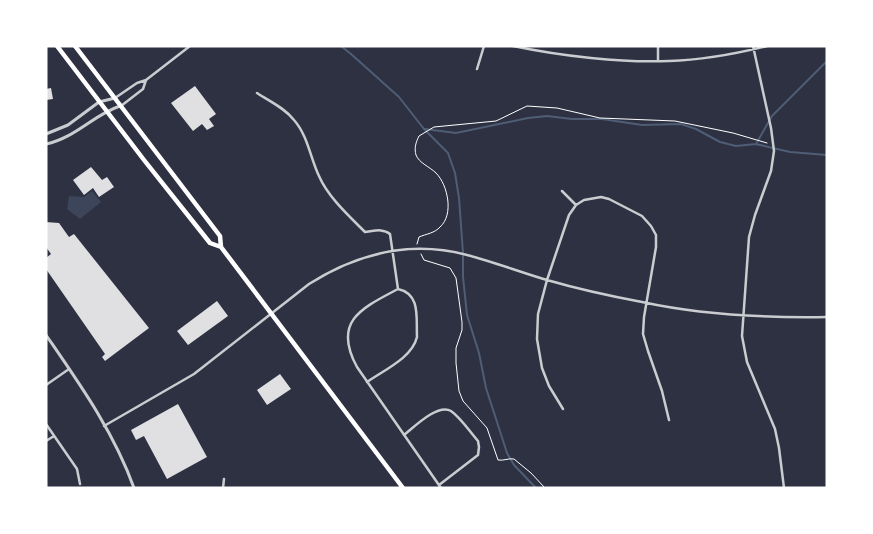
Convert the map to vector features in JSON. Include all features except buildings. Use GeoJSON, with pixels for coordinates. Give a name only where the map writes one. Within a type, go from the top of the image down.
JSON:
{"type":"FeatureCollection","features":[{"type":"Feature","properties":{"kind":"main road"},"geometry":{"type":"LineString","coordinates":[[57,46],[210,243],[221,247]]}},
{"type":"Feature","properties":{"kind":"main road"},"geometry":{"type":"LineString","coordinates":[[75,46],[220,236],[221,247],[403,488]]}},
{"type":"Feature","properties":{"kind":"street"},"geometry":{"type":"LineString","coordinates":[[46,134],[68,125],[100,102],[115,98],[137,83],[146,80],[190,46]]}},
{"type":"Feature","properties":{"kind":"street"},"geometry":{"type":"LineString","coordinates":[[477,69],[484,46]]}},
{"type":"Feature","properties":{"kind":"street"},"geometry":{"type":"LineString","coordinates":[[513,46],[553,53],[610,59],[658,61],[708,57],[767,46]]}},
{"type":"Feature","properties":{"kind":"street"},"geometry":{"type":"LineString","coordinates":[[658,46],[658,61]]}},
{"type":"Feature","properties":{"kind":"street"},"geometry":{"type":"LineString","coordinates":[[754,48],[774,151],[771,172],[749,237],[742,336],[745,355],[775,429],[780,448],[784,488]]}},
{"type":"Feature","properties":{"kind":"street"},"geometry":{"type":"LineString","coordinates":[[46,144],[59,141],[73,134],[106,111],[121,106],[143,89],[146,80]]}},
{"type":"Feature","properties":{"kind":"street"},"geometry":{"type":"LineString","coordinates":[[257,93],[294,119],[305,138],[319,177],[343,210],[365,232],[387,230],[390,234],[398,289]]}},
{"type":"Feature","properties":{"kind":"street"},"geometry":{"type":"LineString","coordinates":[[562,191],[576,205]]}},
{"type":"Feature","properties":{"kind":"street"},"geometry":{"type":"LineString","coordinates":[[563,409],[545,377],[538,348],[537,320],[547,280],[569,215],[576,205],[593,197],[609,199],[642,216],[656,235],[656,248],[643,327],[645,342],[662,391],[669,420]]}},
{"type":"Feature","properties":{"kind":"street"},"geometry":{"type":"LineString","coordinates":[[104,426],[194,374],[309,284],[342,265],[370,255],[419,249],[458,253],[547,280],[646,303],[742,315],[827,317]]}},
{"type":"Feature","properties":{"kind":"street"},"geometry":{"type":"LineString","coordinates":[[367,382],[405,356],[415,343],[417,337],[414,301],[410,294],[398,289],[367,305],[357,314],[350,325],[349,351],[367,382],[404,435],[440,486],[478,455],[478,441],[452,412],[442,408],[404,435]]}},
{"type":"Feature","properties":{"kind":"street"},"geometry":{"type":"LineString","coordinates":[[46,335],[104,426],[124,462],[134,488]]}},
{"type":"Feature","properties":{"kind":"street"},"geometry":{"type":"LineString","coordinates":[[46,385],[69,369]]}},
{"type":"Feature","properties":{"kind":"street"},"geometry":{"type":"LineString","coordinates":[[46,424],[77,469],[80,484]]}},
{"type":"Feature","properties":{"kind":"street"},"geometry":{"type":"LineString","coordinates":[[46,441],[54,436]]}},
{"type":"Feature","properties":{"kind":"street"},"geometry":{"type":"LineString","coordinates":[[223,488],[224,479]]}},
{"type":"Feature","properties":{"kind":"path"},"geometry":{"type":"LineString","coordinates":[[417,244],[419,237],[440,228],[445,221],[448,210],[442,180],[436,173],[418,160],[415,153],[416,142],[421,134],[434,127],[496,121],[527,106],[556,108],[600,118],[675,121],[769,142]]}},
{"type":"Feature","properties":{"kind":"path"},"geometry":{"type":"LineString","coordinates":[[421,254],[424,260],[450,268],[456,278],[462,330],[456,348],[456,363],[463,401],[486,428],[498,460],[514,459],[545,488]]}},
{"type":"Feature","properties":{"kind":"shaded area"},"geometry":{"type":"Polygon","coordinates":[[[92,191],[101,202],[80,219],[67,209],[69,196],[84,197],[92,191]]]}},
{"type":"Feature","properties":{"kind":"waterway"},"geometry":{"type":"LineString","coordinates":[[341,46],[399,97],[424,129],[448,153],[455,173],[459,198],[467,315],[479,353],[486,388],[507,453],[514,465],[536,488]]}},
{"type":"Feature","properties":{"kind":"waterway"},"geometry":{"type":"LineString","coordinates":[[756,144],[772,116],[827,61]]}},
{"type":"Feature","properties":{"kind":"waterway"},"geometry":{"type":"LineString","coordinates":[[425,129],[456,133],[528,118],[547,116],[572,119],[602,119],[642,125],[681,124],[696,129],[720,142],[736,146],[756,144],[790,152],[827,155]]}}]}
